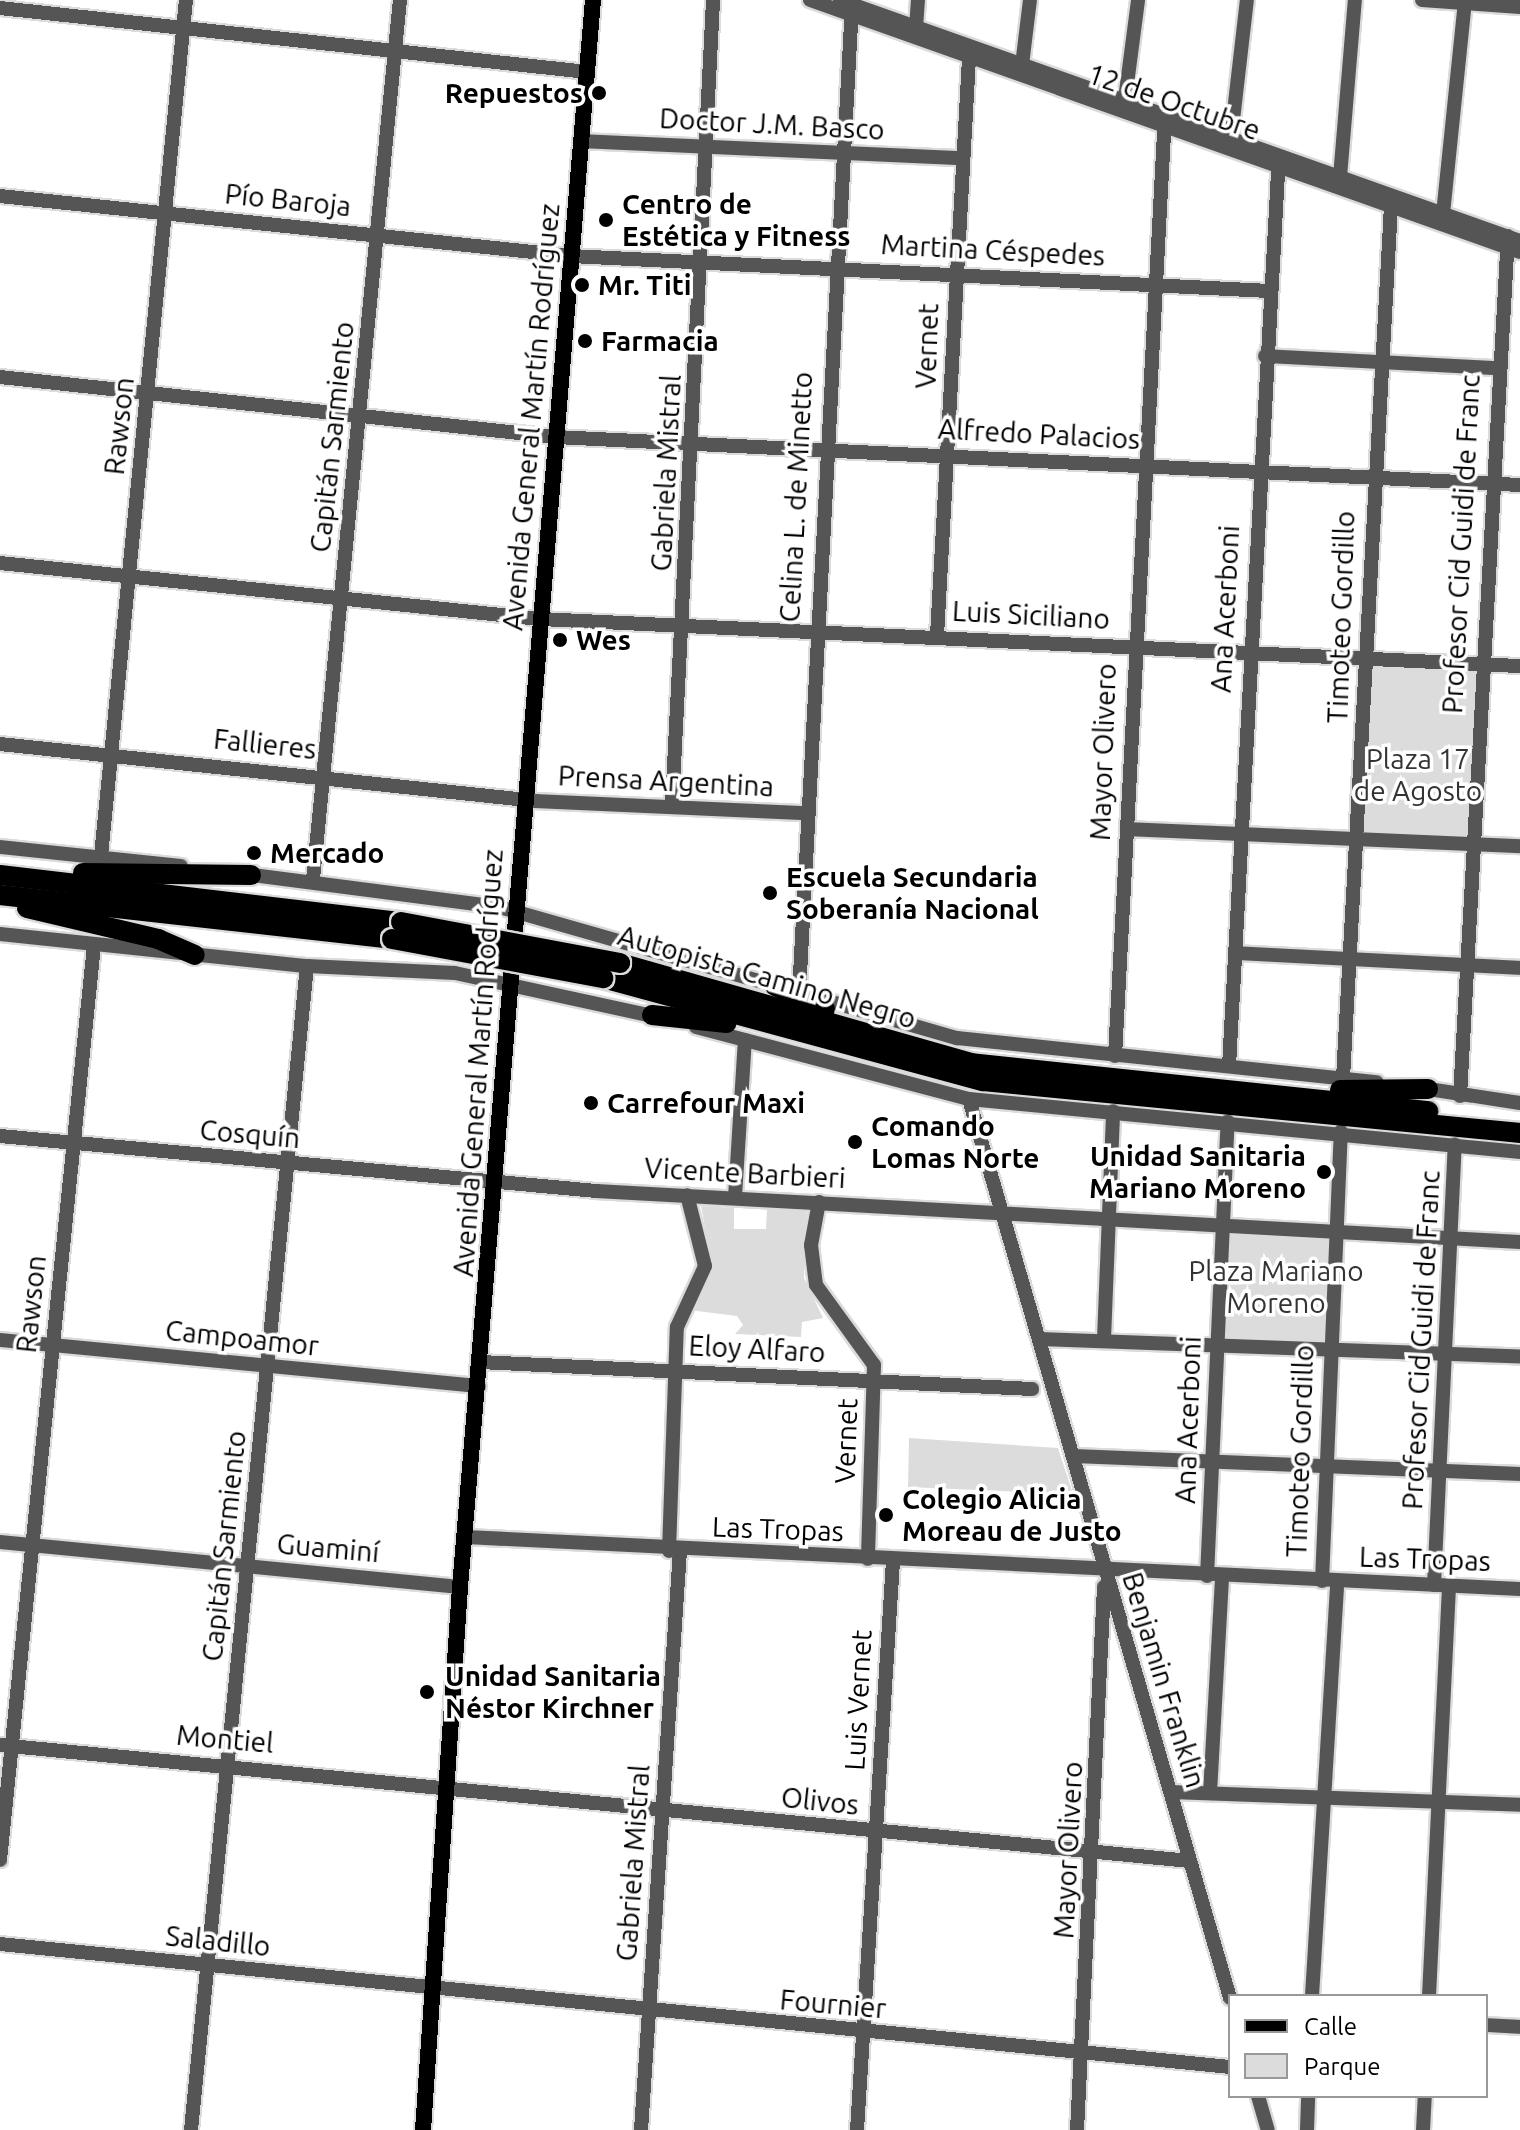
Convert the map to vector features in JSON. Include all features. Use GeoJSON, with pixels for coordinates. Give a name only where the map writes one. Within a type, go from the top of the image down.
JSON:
{"type":"FeatureCollection","features":[{"type":"Feature","properties":{"kind":"highway"},"geometry":{"type":"LineString","coordinates":[[0,868],[251,875]]}},
{"type":"Feature","properties":{"kind":"highway","name":"Autopista Camino Negro"},"geometry":{"type":"LineString","coordinates":[[0,875],[620,963],[970,1063],[1520,1120]]}},
{"type":"Feature","properties":{"kind":"highway","name":"Autopista Camino Negro"},"geometry":{"type":"LineString","coordinates":[[0,895],[397,931],[603,978],[983,1081],[1117,1103],[1520,1133]]}},
{"type":"Feature","properties":{"kind":"highway"},"geometry":{"type":"LineString","coordinates":[[0,902],[158,939],[195,955]]}},
{"type":"Feature","properties":{"kind":"highway"},"geometry":{"type":"LineString","coordinates":[[775,986],[970,1063]]}},
{"type":"Feature","properties":{"kind":"highway"},"geometry":{"type":"LineString","coordinates":[[652,1015],[704,1016],[901,1060]]}},
{"type":"Feature","properties":{"kind":"highway"},"geometry":{"type":"LineString","coordinates":[[1225,1091],[1428,1089]]}},
{"type":"Feature","properties":{"kind":"highway"},"geometry":{"type":"LineString","coordinates":[[1117,1103],[1228,1121]]}},
{"type":"Feature","properties":{"kind":"main road","name":"Avenida General Martín Rodríguez"},"geometry":{"type":"LineString","coordinates":[[423,2130],[460,1587],[593,0]]}},
{"type":"Feature","properties":{"kind":"street","name":"Rawson"},"geometry":{"type":"LineString","coordinates":[[101,856],[186,0]]}},
{"type":"Feature","properties":{"kind":"street","name":"Capitán Sarmiento"},"geometry":{"type":"LineString","coordinates":[[313,879],[362,415],[400,0]]}},
{"type":"Feature","properties":{"kind":"street","name":"Gabriela Mistral"},"geometry":{"type":"LineString","coordinates":[[672,805],[694,444],[713,0]]}},
{"type":"Feature","properties":{"kind":"street","name":"12 de Octubre"},"geometry":{"type":"LineString","coordinates":[[810,0],[847,6],[916,28],[1022,65],[1124,107]]}},
{"type":"Feature","properties":{"kind":"street"},"geometry":{"type":"LineString","coordinates":[[916,28],[918,0]]}},
{"type":"Feature","properties":{"kind":"street"},"geometry":{"type":"LineString","coordinates":[[1022,65],[1030,0]]}},
{"type":"Feature","properties":{"kind":"street"},"geometry":{"type":"LineString","coordinates":[[1124,107],[1138,0]]}},
{"type":"Feature","properties":{"kind":"street"},"geometry":{"type":"LineString","coordinates":[[1231,144],[1247,0]]}},
{"type":"Feature","properties":{"kind":"street"},"geometry":{"type":"LineString","coordinates":[[1340,177],[1355,0]]}},
{"type":"Feature","properties":{"kind":"street"},"geometry":{"type":"LineString","coordinates":[[1422,0],[1520,7]]}},
{"type":"Feature","properties":{"kind":"street"},"geometry":{"type":"LineString","coordinates":[[1443,214],[1465,2]]}},
{"type":"Feature","properties":{"kind":"street","name":"12 de Octubre"},"geometry":{"type":"LineString","coordinates":[[847,6],[969,58],[1231,144],[1391,207],[1510,241]]}},
{"type":"Feature","properties":{"kind":"street","name":"Celina L. de Minetto"},"geometry":{"type":"LineString","coordinates":[[799,993],[805,813],[847,6]]}},
{"type":"Feature","properties":{"kind":"street"},"geometry":{"type":"LineString","coordinates":[[0,8],[183,25],[587,72]]}},
{"type":"Feature","properties":{"kind":"street","name":"Vernet"},"geometry":{"type":"LineString","coordinates":[[937,636],[949,455],[961,158],[969,58]]}},
{"type":"Feature","properties":{"kind":"street","name":"Mayor Olivero"},"geometry":{"type":"LineString","coordinates":[[1115,1056],[1133,647],[1163,121]]}},
{"type":"Feature","properties":{"kind":"street","name":"Doctor J.M. Basco"},"geometry":{"type":"LineString","coordinates":[[581,141],[840,155],[961,158]]}},
{"type":"Feature","properties":{"kind":"street","name":"12 de Octubre"},"geometry":{"type":"LineString","coordinates":[[1277,161],[1340,177],[1443,214],[1510,241],[1520,252]]}},
{"type":"Feature","properties":{"kind":"street","name":"Ana Acerboni"},"geometry":{"type":"LineString","coordinates":[[1229,1066],[1277,161]]}},
{"type":"Feature","properties":{"kind":"street","name":"Pío Baroja"},"geometry":{"type":"LineString","coordinates":[[0,196],[571,256]]}},
{"type":"Feature","properties":{"kind":"street","name":"Timoteo Gordillo"},"geometry":{"type":"LineString","coordinates":[[1343,1078],[1352,960],[1373,477],[1391,207]]}},
{"type":"Feature","properties":{"kind":"street","name":"Profesor Cid Guidi de Franc"},"geometry":{"type":"LineString","coordinates":[[1460,1096],[1496,368],[1510,241]]}},
{"type":"Feature","properties":{"kind":"street","name":"Martina Céspedes"},"geometry":{"type":"LineString","coordinates":[[571,256],[1268,291]]}},
{"type":"Feature","properties":{"kind":"street"},"geometry":{"type":"LineString","coordinates":[[1265,356],[1496,368]]}},
{"type":"Feature","properties":{"kind":"street","name":"Alfredo Palacios"},"geometry":{"type":"LineString","coordinates":[[0,377],[556,437],[1520,485]]}},
{"type":"Feature","properties":{"kind":"street","name":"Luis Siciliano"},"geometry":{"type":"LineString","coordinates":[[0,563],[540,619],[1520,666]]}},
{"type":"Feature","properties":{"kind":"street","name":"Fallieres"},"geometry":{"type":"LineString","coordinates":[[0,744],[525,799]]}},
{"type":"Feature","properties":{"kind":"street","name":"Prensa Argentina"},"geometry":{"type":"LineString","coordinates":[[525,799],[805,813]]}},
{"type":"Feature","properties":{"kind":"street"},"geometry":{"type":"LineString","coordinates":[[1127,829],[1520,846]]}},
{"type":"Feature","properties":{"kind":"street"},"geometry":{"type":"LineString","coordinates":[[0,847],[313,879],[515,910],[939,1035],[1343,1078],[1520,1103]]}},
{"type":"Feature","properties":{"kind":"street"},"geometry":{"type":"LineString","coordinates":[[0,934],[307,966],[509,982],[652,1015],[969,1099],[1117,1103],[1104,1339]]}},
{"type":"Feature","properties":{"kind":"street","name":"Rawson"},"geometry":{"type":"LineString","coordinates":[[0,1860],[6,1745],[32,1546],[94,945]]}},
{"type":"Feature","properties":{"kind":"street"},"geometry":{"type":"LineString","coordinates":[[1235,953],[1520,968]]}},
{"type":"Feature","properties":{"kind":"street","name":"Capitán Sarmiento"},"geometry":{"type":"LineString","coordinates":[[191,2130],[204,1966],[249,1567],[307,966]]}},
{"type":"Feature","properties":{"kind":"street"},"geometry":{"type":"LineString","coordinates":[[735,1197],[745,1040]]}},
{"type":"Feature","properties":{"kind":"street","name":"Benjamin Franklin"},"geometry":{"type":"LineString","coordinates":[[969,1099],[1229,1994]]}},
{"type":"Feature","properties":{"kind":"street"},"geometry":{"type":"LineString","coordinates":[[1228,1121],[1520,1152]]}},
{"type":"Feature","properties":{"kind":"street","name":"Ana Acerboni"},"geometry":{"type":"LineString","coordinates":[[1210,1793],[1216,1343],[1228,1121]]}},
{"type":"Feature","properties":{"kind":"street","name":"Timoteo Gordillo"},"geometry":{"type":"LineString","coordinates":[[1312,1994],[1326,1796],[1330,1582],[1324,1463],[1341,1131]]}},
{"type":"Feature","properties":{"kind":"street","name":"Cosquín"},"geometry":{"type":"LineString","coordinates":[[0,1136],[494,1184]]}},
{"type":"Feature","properties":{"kind":"street","name":"Profesor Cid Guidi de Franc"},"geometry":{"type":"LineString","coordinates":[[1429,1994],[1439,1802],[1442,1469],[1455,1144]]}},
{"type":"Feature","properties":{"kind":"street","name":"Vicente Barbieri"},"geometry":{"type":"LineString","coordinates":[[494,1184],[1109,1222],[1520,1242]]}},
{"type":"Feature","properties":{"kind":"street","name":"Gabriela Mistral"},"geometry":{"type":"LineString","coordinates":[[641,2130],[662,1811],[674,1551],[679,1372],[677,1327],[705,1266],[687,1195]]}},
{"type":"Feature","properties":{"kind":"street","name":"Vernet"},"geometry":{"type":"LineString","coordinates":[[819,1202],[811,1245],[816,1285],[868,1353],[875,1381],[868,1559]]}},
{"type":"Feature","properties":{"kind":"street"},"geometry":{"type":"LineString","coordinates":[[1040,1339],[1330,1346],[1520,1357]]}},
{"type":"Feature","properties":{"kind":"street","name":"Campoamor"},"geometry":{"type":"LineString","coordinates":[[0,1340],[479,1386]]}},
{"type":"Feature","properties":{"kind":"street","name":"Eloy Alfaro"},"geometry":{"type":"LineString","coordinates":[[480,1362],[1032,1389]]}},
{"type":"Feature","properties":{"kind":"street"},"geometry":{"type":"LineString","coordinates":[[1075,1456],[1324,1463],[1520,1474]]}},
{"type":"Feature","properties":{"kind":"street","name":"Las Tropas"},"geometry":{"type":"LineString","coordinates":[[466,1537],[1105,1573],[1520,1589]]}},
{"type":"Feature","properties":{"kind":"street","name":"Guaminí"},"geometry":{"type":"LineString","coordinates":[[0,1542],[460,1587]]}},
{"type":"Feature","properties":{"kind":"street","name":"Luis Vernet"},"geometry":{"type":"LineString","coordinates":[[857,2130],[893,1561]]}},
{"type":"Feature","properties":{"kind":"street","name":"Mayor Olivero"},"geometry":{"type":"LineString","coordinates":[[1077,2130],[1096,1856],[1105,1573]]}},
{"type":"Feature","properties":{"kind":"street","name":"Montiel"},"geometry":{"type":"LineString","coordinates":[[6,1745],[228,1764],[446,1788]]}},
{"type":"Feature","properties":{"kind":"street","name":"Olivos"},"geometry":{"type":"LineString","coordinates":[[446,1788],[1096,1856],[1189,1861]]}},
{"type":"Feature","properties":{"kind":"street"},"geometry":{"type":"LineString","coordinates":[[1171,1792],[1520,1805]]}},
{"type":"Feature","properties":{"kind":"street","name":"Saladillo"},"geometry":{"type":"LineString","coordinates":[[0,1944],[431,1988]]}},
{"type":"Feature","properties":{"kind":"street","name":"Fournier"},"geometry":{"type":"LineString","coordinates":[[431,1988],[1083,2056],[1228,2067]]}},
{"type":"Feature","properties":{"kind":"street"},"geometry":{"type":"LineString","coordinates":[[1488,2025],[1520,2027]]}},
{"type":"Feature","properties":{"kind":"street"},"geometry":{"type":"LineString","coordinates":[[1259,2098],[1268,2130]]}},
{"type":"Feature","properties":{"kind":"street"},"geometry":{"type":"LineString","coordinates":[[1307,2130],[1308,2098]]}},
{"type":"Feature","properties":{"kind":"street"},"geometry":{"type":"LineString","coordinates":[[1423,2130],[1425,2098]]}},
{"type":"Feature","properties":{"kind":"green space","name":"Plaza 17 de Agosto"},"geometry":{"type":"Polygon","coordinates":[[[1364,659],[1481,663],[1475,842],[1358,838],[1364,659]]]}},
{"type":"Feature","properties":{"kind":"green space"},"geometry":{"type":"Polygon","coordinates":[[[701,1206],[734,1208],[734,1229],[766,1229],[767,1209],[807,1211],[804,1278],[823,1318],[802,1322],[801,1337],[735,1334],[743,1325],[737,1316],[689,1310],[711,1262],[701,1206]]]}},
{"type":"Feature","properties":{"kind":"green space","name":"Plaza Mariano Moreno"},"geometry":{"type":"Polygon","coordinates":[[[1221,1231],[1337,1233],[1335,1345],[1219,1343],[1221,1231]]]}},
{"type":"Feature","properties":{"kind":"green space"},"geometry":{"type":"Polygon","coordinates":[[[909,1438],[1058,1448],[1073,1494],[908,1487],[909,1438]]]}},
{"type":"Feature","properties":{"kind":"place","name":"Repuestos"},"geometry":{"type":"Point","coordinates":[599,93]}},
{"type":"Feature","properties":{"kind":"place","name":"Centro de Estética y Fitness"},"geometry":{"type":"Point","coordinates":[606,220]}},
{"type":"Feature","properties":{"kind":"place","name":"Mr. Titi"},"geometry":{"type":"Point","coordinates":[582,285]}},
{"type":"Feature","properties":{"kind":"place","name":"Farmacia"},"geometry":{"type":"Point","coordinates":[585,341]}},
{"type":"Feature","properties":{"kind":"place","name":"Wes"},"geometry":{"type":"Point","coordinates":[560,640]}},
{"type":"Feature","properties":{"kind":"place","name":"Mercado"},"geometry":{"type":"Point","coordinates":[254,853]}},
{"type":"Feature","properties":{"kind":"place","name":"Escuela Secundaria Soberanía Nacional"},"geometry":{"type":"Point","coordinates":[770,893]}},
{"type":"Feature","properties":{"kind":"place","name":"Carrefour Maxi"},"geometry":{"type":"Point","coordinates":[591,1103]}},
{"type":"Feature","properties":{"kind":"place","name":"Comando Lomas Norte"},"geometry":{"type":"Point","coordinates":[855,1142]}},
{"type":"Feature","properties":{"kind":"place","name":"Unidad Sanitaria Mariano Moreno"},"geometry":{"type":"Point","coordinates":[1324,1172]}},
{"type":"Feature","properties":{"kind":"place","name":"Colegio Alicia Moreau de Justo"},"geometry":{"type":"Point","coordinates":[886,1515]}},
{"type":"Feature","properties":{"kind":"place","name":"Unidad Sanitaria Néstor Kirchner"},"geometry":{"type":"Point","coordinates":[427,1692]}}]}
